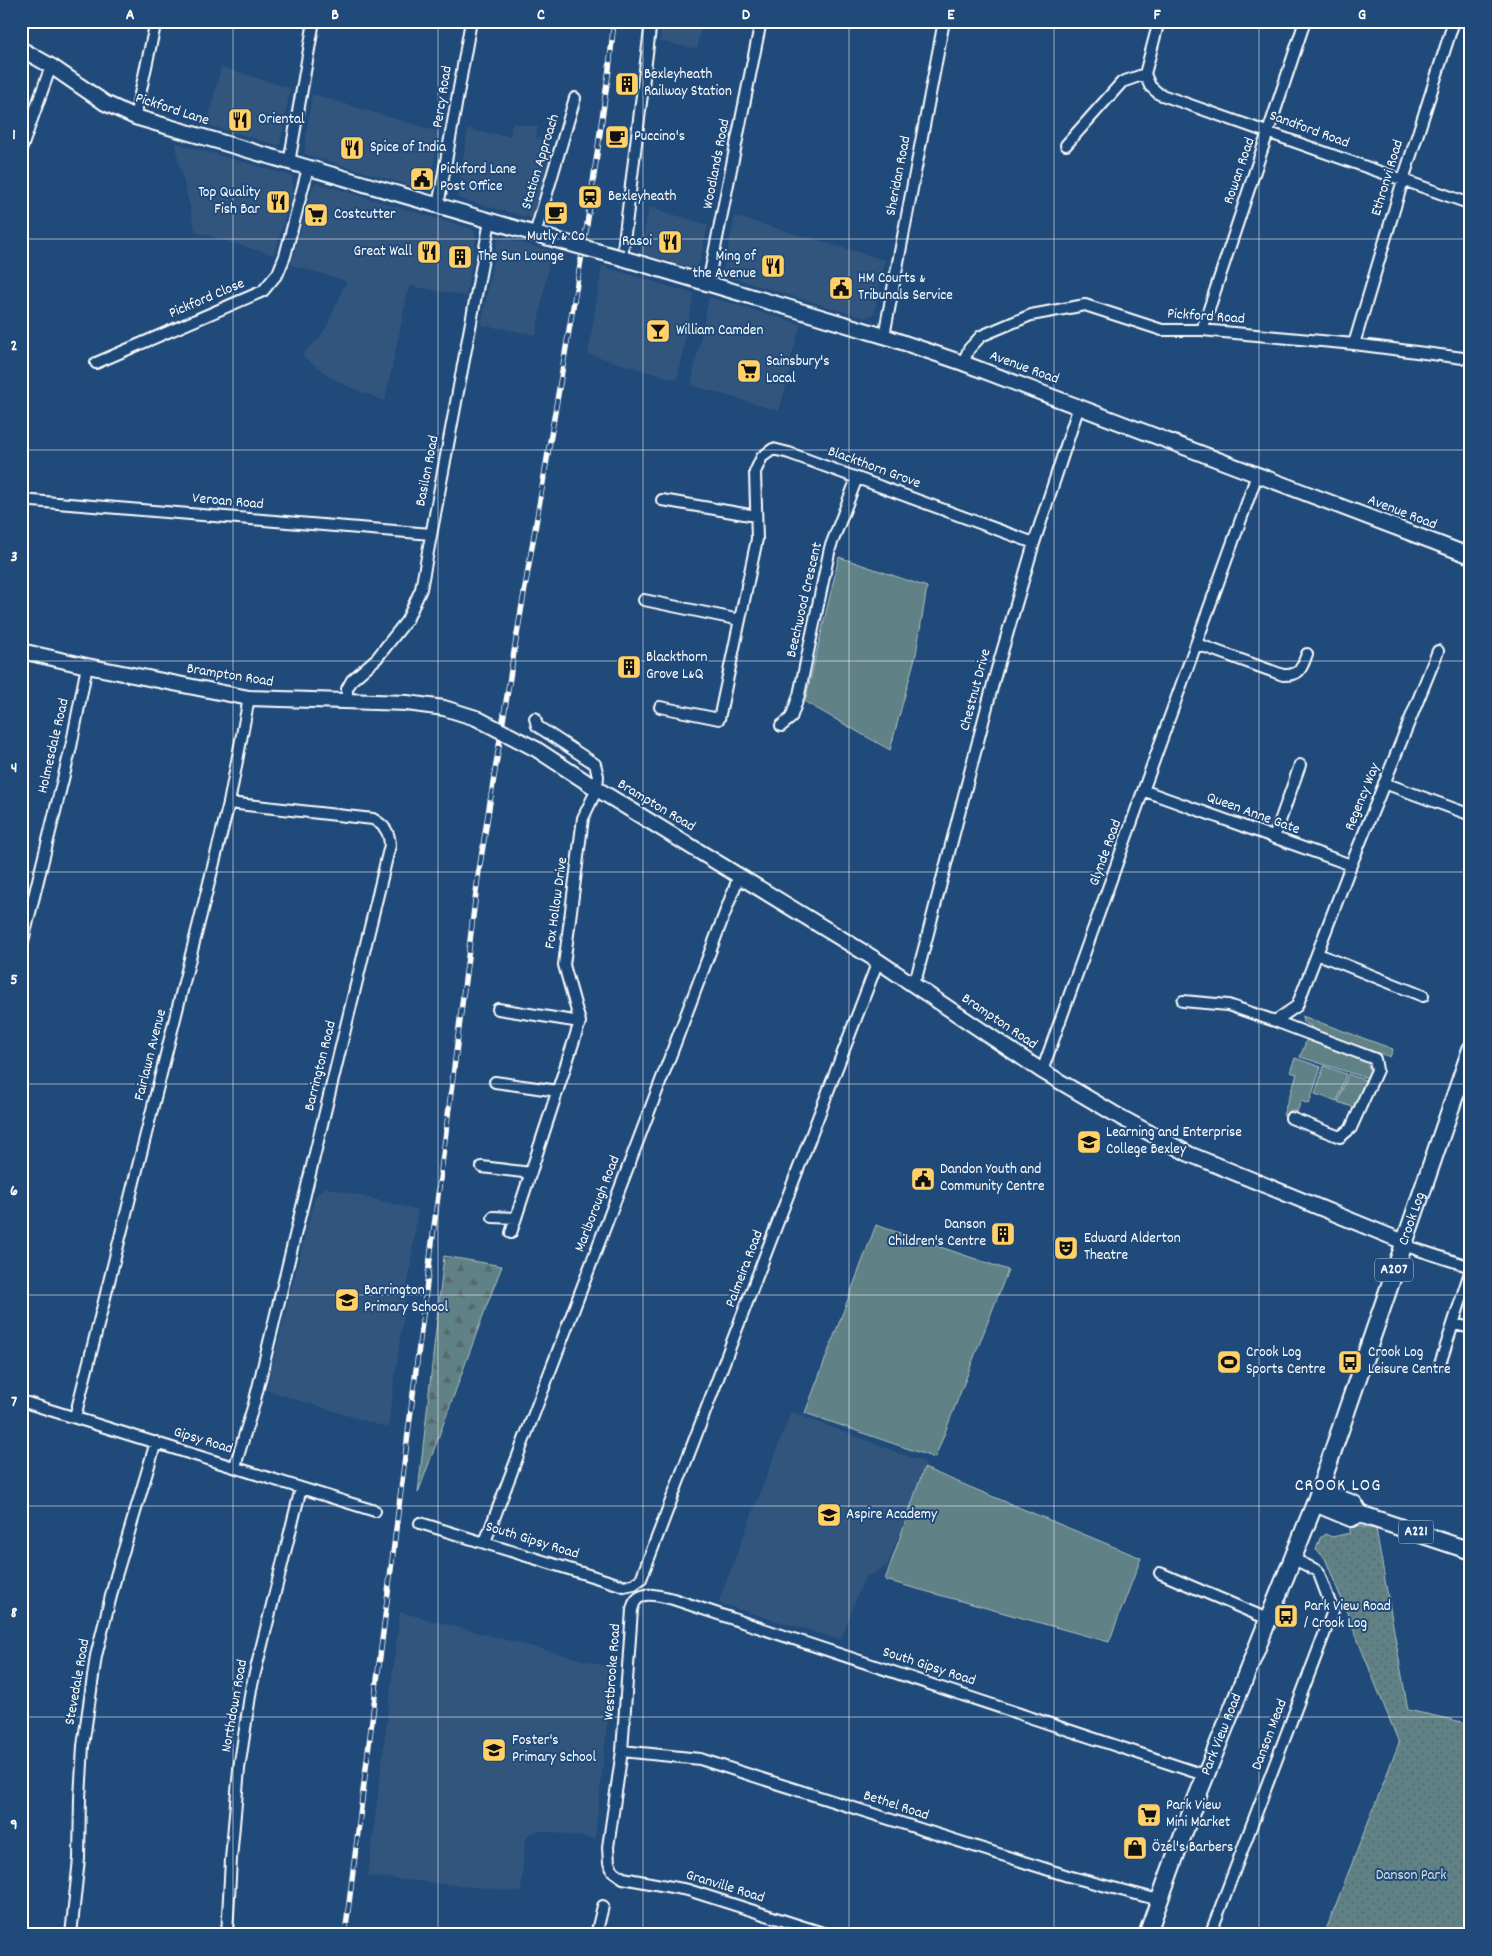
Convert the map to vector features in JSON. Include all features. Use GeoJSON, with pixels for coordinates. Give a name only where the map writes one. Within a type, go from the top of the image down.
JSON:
{"type":"FeatureCollection","features":[{"type":"Feature","properties":{"kind":"main road","name":"Crook Log"},"geometry":{"type":"LineString","coordinates":[[1317,1497],[1471,1049]]}},
{"type":"Feature","properties":{"kind":"main road","name":"A221"},"geometry":{"type":"LineString","coordinates":[[1317,1497],[1351,1518],[1360,1514],[1471,1551]]}},
{"type":"Feature","properties":{"kind":"main road","name":"Park View Road"},"geometry":{"type":"LineString","coordinates":[[1147,1935],[1207,1776],[1317,1497]]}},
{"type":"Feature","properties":{"kind":"street"},"geometry":{"type":"LineString","coordinates":[[135,116],[156,21]]}},
{"type":"Feature","properties":{"kind":"street"},"geometry":{"type":"LineString","coordinates":[[289,163],[314,21]]}},
{"type":"Feature","properties":{"kind":"street","name":"Percy Road"},"geometry":{"type":"LineString","coordinates":[[438,206],[471,21]]}},
{"type":"Feature","properties":{"kind":"street"},"geometry":{"type":"LineString","coordinates":[[622,258],[651,21]]}},
{"type":"Feature","properties":{"kind":"street","name":"Woodlands Road"},"geometry":{"type":"LineString","coordinates":[[708,283],[761,21]]}},
{"type":"Feature","properties":{"kind":"street","name":"Sheridan Road"},"geometry":{"type":"LineString","coordinates":[[884,336],[944,21]]}},
{"type":"Feature","properties":{"kind":"street"},"geometry":{"type":"LineString","coordinates":[[1066,146],[1122,82],[1145,74],[1159,21]]}},
{"type":"Feature","properties":{"kind":"street","name":"Rowan Road"},"geometry":{"type":"LineString","coordinates":[[1202,330],[1305,21]]}},
{"type":"Feature","properties":{"kind":"street","name":"Ethronvi Road"},"geometry":{"type":"LineString","coordinates":[[1354,344],[1403,180],[1454,21]]}},
{"type":"Feature","properties":{"kind":"street","name":"Pickford Lane"},"geometry":{"type":"LineString","coordinates":[[21,49],[105,103],[135,116],[289,163],[556,240]]}},
{"type":"Feature","properties":{"kind":"street"},"geometry":{"type":"LineString","coordinates":[[21,150],[50,66]]}},
{"type":"Feature","properties":{"kind":"street","name":"Sandford Road"},"geometry":{"type":"LineString","coordinates":[[1145,74],[1150,86],[1159,94],[1471,204]]}},
{"type":"Feature","properties":{"kind":"street","name":"Station Approach"},"geometry":{"type":"LineString","coordinates":[[534,234],[575,98]]}},
{"type":"Feature","properties":{"kind":"street","name":"Pickford Close"},"geometry":{"type":"LineString","coordinates":[[96,363],[263,291],[278,273],[285,256],[308,168]]}},
{"type":"Feature","properties":{"kind":"street","name":"Basilon Road"},"geometry":{"type":"LineString","coordinates":[[347,702],[347,689],[352,680],[377,658],[407,620],[421,588],[490,221]]}},
{"type":"Feature","properties":{"kind":"street","name":"Avenue Road"},"geometry":{"type":"LineString","coordinates":[[556,240],[884,336],[963,363],[1471,556]]}},
{"type":"Feature","properties":{"kind":"street","name":"Pickford Road"},"geometry":{"type":"LineString","coordinates":[[963,363],[969,349],[980,336],[1031,315],[1085,305],[1162,330],[1202,330],[1354,344],[1471,359]]}},
{"type":"Feature","properties":{"kind":"street","name":"Chestnut Drive"},"geometry":{"type":"LineString","coordinates":[[910,983],[916,975],[925,947],[995,676],[1034,543],[1079,406]]}},
{"type":"Feature","properties":{"kind":"street","name":"Blackthorn Grove"},"geometry":{"type":"LineString","coordinates":[[660,707],[719,719],[757,539],[756,472],[762,457],[774,449],[1034,543]]}},
{"type":"Feature","properties":{"kind":"street","name":"Glynde Road"},"geometry":{"type":"LineString","coordinates":[[1042,1071],[1258,475]]}},
{"type":"Feature","properties":{"kind":"street","name":"Beechwood Crescent"},"geometry":{"type":"LineString","coordinates":[[781,726],[791,718],[799,695],[830,548],[857,478]]}},
{"type":"Feature","properties":{"kind":"street","name":"Veroan Road"},"geometry":{"type":"LineString","coordinates":[[21,500],[431,534]]}},
{"type":"Feature","properties":{"kind":"street"},"geometry":{"type":"LineString","coordinates":[[662,500],[756,516]]}},
{"type":"Feature","properties":{"kind":"street"},"geometry":{"type":"LineString","coordinates":[[644,600],[740,620]]}},
{"type":"Feature","properties":{"kind":"street"},"geometry":{"type":"LineString","coordinates":[[1197,644],[1283,675],[1293,675],[1300,670],[1307,654]]}},
{"type":"Feature","properties":{"kind":"street","name":"Brampton Road"},"geometry":{"type":"LineString","coordinates":[[21,651],[249,698],[407,704],[444,708],[476,718],[536,749],[597,789],[878,961],[1042,1071],[1120,1117],[1189,1154],[1403,1244]]}},
{"type":"Feature","properties":{"kind":"street","name":"Regency Way"},"geometry":{"type":"LineString","coordinates":[[1275,1020],[1297,1006],[1351,865],[1438,651]]}},
{"type":"Feature","properties":{"kind":"street","name":"Holmesdale Road"},"geometry":{"type":"LineString","coordinates":[[21,949],[70,747],[87,666]]}},
{"type":"Feature","properties":{"kind":"street","name":"Fairlawn Avenue"},"geometry":{"type":"LineString","coordinates":[[76,1417],[229,802],[249,698]]}},
{"type":"Feature","properties":{"kind":"street","name":"Brampton Road"},"geometry":{"type":"LineString","coordinates":[[535,718],[536,726],[595,764],[598,776],[597,789]]}},
{"type":"Feature","properties":{"kind":"street"},"geometry":{"type":"LineString","coordinates":[[1274,838],[1300,765]]}},
{"type":"Feature","properties":{"kind":"street"},"geometry":{"type":"LineString","coordinates":[[1384,783],[1471,815]]}},
{"type":"Feature","properties":{"kind":"street","name":"Fox Hollow Drive"},"geometry":{"type":"LineString","coordinates":[[580,1022],[564,965],[584,818],[597,789]]}},
{"type":"Feature","properties":{"kind":"street","name":"Queen Anne Gate"},"geometry":{"type":"LineString","coordinates":[[1144,791],[1351,865]]}},
{"type":"Feature","properties":{"kind":"street","name":"Barrington Road"},"geometry":{"type":"LineString","coordinates":[[229,802],[373,819],[383,825],[389,832],[390,845],[254,1404],[235,1466]]}},
{"type":"Feature","properties":{"kind":"street","name":"Marlborough Road"},"geometry":{"type":"LineString","coordinates":[[485,1542],[739,876]]}},
{"type":"Feature","properties":{"kind":"street"},"geometry":{"type":"LineString","coordinates":[[1318,954],[1423,996]]}},
{"type":"Feature","properties":{"kind":"street","name":"Palmeira Road"},"geometry":{"type":"LineString","coordinates":[[634,1584],[641,1579],[648,1565],[878,961]]}},
{"type":"Feature","properties":{"kind":"street"},"geometry":{"type":"LineString","coordinates":[[1183,1002],[1228,1005],[1275,1020],[1375,1059],[1376,1070],[1352,1128],[1340,1138],[1291,1118]]}},
{"type":"Feature","properties":{"kind":"street"},"geometry":{"type":"LineString","coordinates":[[498,1009],[580,1022],[511,1233]]}},
{"type":"Feature","properties":{"kind":"street"},"geometry":{"type":"LineString","coordinates":[[495,1082],[558,1091]]}},
{"type":"Feature","properties":{"kind":"street"},"geometry":{"type":"LineString","coordinates":[[482,1167],[531,1173]]}},
{"type":"Feature","properties":{"kind":"street"},"geometry":{"type":"LineString","coordinates":[[493,1217],[516,1218]]}},
{"type":"Feature","properties":{"kind":"street"},"geometry":{"type":"LineString","coordinates":[[1403,1244],[1471,1268],[1440,1364]]}},
{"type":"Feature","properties":{"kind":"street"},"geometry":{"type":"LineString","coordinates":[[1454,1324],[1471,1328]]}},
{"type":"Feature","properties":{"kind":"street","name":"Gipsy Road"},"geometry":{"type":"LineString","coordinates":[[21,1401],[376,1510]]}},
{"type":"Feature","properties":{"kind":"street","name":"Stevedale Road"},"geometry":{"type":"LineString","coordinates":[[71,1935],[79,1859],[83,1746],[96,1656],[116,1576],[156,1442]]}},
{"type":"Feature","properties":{"kind":"street","name":"Northdown Road"},"geometry":{"type":"LineString","coordinates":[[228,1935],[231,1860],[240,1769],[252,1689],[301,1488]]}},
{"type":"Feature","properties":{"kind":"street","name":"South Gipsy Road"},"geometry":{"type":"LineString","coordinates":[[420,1523],[624,1586],[634,1584]]}},
{"type":"Feature","properties":{"kind":"street","name":"Danson Mead"},"geometry":{"type":"LineString","coordinates":[[1210,1935],[1333,1611],[1318,1571],[1294,1559]]}},
{"type":"Feature","properties":{"kind":"street"},"geometry":{"type":"LineString","coordinates":[[1160,1573],[1270,1620]]}},
{"type":"Feature","properties":{"kind":"street","name":"South Gipsy Road"},"geometry":{"type":"LineString","coordinates":[[641,1596],[655,1594],[673,1599],[1207,1776]]}},
{"type":"Feature","properties":{"kind":"street","name":"Westbrooke Road"},"geometry":{"type":"LineString","coordinates":[[613,1871],[608,1863],[608,1847],[622,1751],[632,1610],[634,1603],[641,1596]]}},
{"type":"Feature","properties":{"kind":"street","name":"Bethel Road"},"geometry":{"type":"LineString","coordinates":[[622,1751],[700,1759],[1068,1876],[1159,1900]]}},
{"type":"Feature","properties":{"kind":"street","name":"Granville Road"},"geometry":{"type":"LineString","coordinates":[[613,1871],[623,1878],[688,1890],[829,1935]]}},
{"type":"Feature","properties":{"kind":"street"},"geometry":{"type":"LineString","coordinates":[[596,1935],[603,1906]]}},
{"type":"Feature","properties":{"kind":"shaded area"},"geometry":{"type":"Polygon","coordinates":[[[663,21],[702,21],[697,49],[659,41],[663,21]]]}},
{"type":"Feature","properties":{"kind":"shaded area"},"geometry":{"type":"Polygon","coordinates":[[[221,67],[290,88],[280,146],[207,125],[221,67]]]}},
{"type":"Feature","properties":{"kind":"shaded area"},"geometry":{"type":"Polygon","coordinates":[[[312,94],[439,132],[429,191],[304,154],[312,94]]]}},
{"type":"Feature","properties":{"kind":"shaded area"},"geometry":{"type":"Polygon","coordinates":[[[512,123],[538,127],[536,137],[540,138],[553,156],[533,219],[457,198],[468,128],[475,131],[510,136],[512,123]]]}},
{"type":"Feature","properties":{"kind":"shaded area"},"geometry":{"type":"Polygon","coordinates":[[[176,143],[292,176],[293,191],[274,255],[196,232],[178,159],[176,143]]]}},
{"type":"Feature","properties":{"kind":"shaded area"},"geometry":{"type":"Polygon","coordinates":[[[317,183],[474,231],[476,238],[466,296],[409,286],[385,401],[349,387],[330,377],[304,358],[303,354],[320,337],[327,326],[346,282],[291,265],[313,186],[317,183]]]}},
{"type":"Feature","properties":{"kind":"shaded area"},"geometry":{"type":"Polygon","coordinates":[[[649,207],[708,225],[700,261],[696,267],[693,268],[640,253],[649,207]]]}},
{"type":"Feature","properties":{"kind":"shaded area"},"geometry":{"type":"Polygon","coordinates":[[[735,216],[885,260],[874,314],[865,318],[726,276],[723,271],[735,216]]]}},
{"type":"Feature","properties":{"kind":"shaded area"},"geometry":{"type":"Polygon","coordinates":[[[503,238],[551,251],[536,335],[481,325],[497,241],[503,238]]]}},
{"type":"Feature","properties":{"kind":"shaded area"},"geometry":{"type":"Polygon","coordinates":[[[602,266],[694,294],[677,380],[588,354],[602,266]]]}},
{"type":"Feature","properties":{"kind":"shaded area"},"geometry":{"type":"Polygon","coordinates":[[[709,297],[801,324],[791,358],[794,359],[779,411],[691,385],[709,297]]]}},
{"type":"Feature","properties":{"kind":"shaded area","name":"Barrington Primary School"},"geometry":{"type":"Polygon","coordinates":[[[324,1187],[418,1210],[388,1428],[266,1390],[315,1196],[324,1187]]]}},
{"type":"Feature","properties":{"kind":"shaded area","name":"Aspire Academy"},"geometry":{"type":"Polygon","coordinates":[[[791,1412],[926,1463],[887,1566],[864,1578],[841,1640],[718,1603],[791,1412]]]}},
{"type":"Feature","properties":{"kind":"shaded area","name":"Foster's Primary School"},"geometry":{"type":"Polygon","coordinates":[[[400,1612],[613,1668],[595,1839],[541,1831],[530,1833],[525,1841],[521,1892],[368,1876],[400,1612]]]}},
{"type":"Feature","properties":{"kind":"green space"},"geometry":{"type":"Polygon","coordinates":[[[839,557],[927,587],[916,654],[890,750],[805,702],[839,557]]]}},
{"type":"Feature","properties":{"kind":"green space"},"geometry":{"type":"Polygon","coordinates":[[[1302,1016],[1393,1049],[1390,1057],[1310,1029],[1311,1026],[1303,1022],[1302,1016]]]}},
{"type":"Feature","properties":{"kind":"green space"},"geometry":{"type":"Polygon","coordinates":[[[1307,1039],[1364,1059],[1370,1070],[1367,1078],[1300,1057],[1307,1039]]]}},
{"type":"Feature","properties":{"kind":"green space"},"geometry":{"type":"Polygon","coordinates":[[[1295,1058],[1321,1067],[1309,1104],[1301,1101],[1297,1112],[1290,1110],[1288,1117],[1283,1115],[1297,1074],[1290,1072],[1295,1058]]]}},
{"type":"Feature","properties":{"kind":"green space"},"geometry":{"type":"Polygon","coordinates":[[[1324,1066],[1346,1074],[1337,1101],[1315,1094],[1324,1066]]]}},
{"type":"Feature","properties":{"kind":"green space"},"geometry":{"type":"Polygon","coordinates":[[[1348,1074],[1365,1080],[1355,1108],[1338,1102],[1348,1074]]]}},
{"type":"Feature","properties":{"kind":"green space"},"geometry":{"type":"Polygon","coordinates":[[[876,1225],[1008,1270],[935,1458],[805,1413],[876,1225]]]}},
{"type":"Feature","properties":{"kind":"green space"},"geometry":{"type":"Polygon","coordinates":[[[444,1256],[502,1266],[418,1493],[444,1256]]]}},
{"type":"Feature","properties":{"kind":"green space"},"geometry":{"type":"Polygon","coordinates":[[[924,1468],[1141,1558],[1109,1642],[885,1580],[924,1468]]]}},
{"type":"Feature","properties":{"kind":"green space","name":"Danson Park"},"geometry":{"type":"Polygon","coordinates":[[[1350,1525],[1376,1529],[1408,1710],[1471,1724],[1471,1935],[1324,1935],[1399,1743],[1325,1558],[1316,1550],[1320,1538],[1325,1534],[1332,1537],[1350,1533],[1350,1525]]]}},
{"type":"Feature","properties":{"kind":"railway"},"geometry":{"type":"LineString","coordinates":[[345,1935],[478,877],[514,652],[587,225],[614,21]]}},
{"type":"Feature","properties":{"kind":"place","name":"Bexleyheath Railway Station"},"geometry":{"type":"Point","coordinates":[627,84]}},
{"type":"Feature","properties":{"kind":"place","name":"Oriental"},"geometry":{"type":"Point","coordinates":[240,120]}},
{"type":"Feature","properties":{"kind":"place","name":"Puccino's"},"geometry":{"type":"Point","coordinates":[617,137]}},
{"type":"Feature","properties":{"kind":"place","name":"Spice of India"},"geometry":{"type":"Point","coordinates":[352,148]}},
{"type":"Feature","properties":{"kind":"place","name":"Pickford Lane Post Office"},"geometry":{"type":"Point","coordinates":[422,179]}},
{"type":"Feature","properties":{"kind":"place","name":"Bexleyheath"},"geometry":{"type":"Point","coordinates":[590,197]}},
{"type":"Feature","properties":{"kind":"place","name":"Top Quality Fish Bar"},"geometry":{"type":"Point","coordinates":[278,202]}},
{"type":"Feature","properties":{"kind":"place","name":"Mutly & Co"},"geometry":{"type":"Point","coordinates":[556,213]}},
{"type":"Feature","properties":{"kind":"place","name":"Costcutter"},"geometry":{"type":"Point","coordinates":[316,215]}},
{"type":"Feature","properties":{"kind":"place","name":"Rasoi"},"geometry":{"type":"Point","coordinates":[670,242]}},
{"type":"Feature","properties":{"kind":"place","name":"Great Wall"},"geometry":{"type":"Point","coordinates":[429,252]}},
{"type":"Feature","properties":{"kind":"place","name":"The Sun Lounge"},"geometry":{"type":"Point","coordinates":[460,257]}},
{"type":"Feature","properties":{"kind":"place","name":"Ming of the Avenue"},"geometry":{"type":"Point","coordinates":[773,266]}},
{"type":"Feature","properties":{"kind":"place","name":"HM Courts & Tribunals Service"},"geometry":{"type":"Point","coordinates":[841,288]}},
{"type":"Feature","properties":{"kind":"place","name":"William Camden"},"geometry":{"type":"Point","coordinates":[658,331]}},
{"type":"Feature","properties":{"kind":"place","name":"Sainsbury's Local"},"geometry":{"type":"Point","coordinates":[749,371]}},
{"type":"Feature","properties":{"kind":"place","name":"Blackthorn Grove L&Q"},"geometry":{"type":"Point","coordinates":[629,667]}},
{"type":"Feature","properties":{"kind":"place","name":"Learning and Enterprise College Bexley"},"geometry":{"type":"Point","coordinates":[1089,1142]}},
{"type":"Feature","properties":{"kind":"place","name":"Dandon Youth and Community Centre"},"geometry":{"type":"Point","coordinates":[923,1179]}},
{"type":"Feature","properties":{"kind":"place","name":"Danson Children's Centre"},"geometry":{"type":"Point","coordinates":[1003,1234]}},
{"type":"Feature","properties":{"kind":"place","name":"Edward Alderton Theatre"},"geometry":{"type":"Point","coordinates":[1066,1248]}},
{"type":"Feature","properties":{"kind":"place","name":"Barrington Primary School"},"geometry":{"type":"Point","coordinates":[347,1300]}},
{"type":"Feature","properties":{"kind":"place","name":"Crook Log Sports Centre"},"geometry":{"type":"Point","coordinates":[1229,1362]}},
{"type":"Feature","properties":{"kind":"place","name":"Crook Log Leisure Centre"},"geometry":{"type":"Point","coordinates":[1350,1362]}},
{"type":"Feature","properties":{"kind":"place","name":"Aspire Academy"},"geometry":{"type":"Point","coordinates":[829,1515]}},
{"type":"Feature","properties":{"kind":"place","name":"Park View Road / Crook Log"},"geometry":{"type":"Point","coordinates":[1286,1616]}},
{"type":"Feature","properties":{"kind":"place","name":"Foster's Primary School"},"geometry":{"type":"Point","coordinates":[494,1750]}},
{"type":"Feature","properties":{"kind":"place","name":"Park View Mini Market"},"geometry":{"type":"Point","coordinates":[1149,1815]}},
{"type":"Feature","properties":{"kind":"place","name":"Özel's Barbers"},"geometry":{"type":"Point","coordinates":[1135,1848]}},
{"type":"Feature","properties":{"kind":"district","name":"CROOK LOG"},"geometry":{"type":"Point","coordinates":[1338,1486]}}]}
